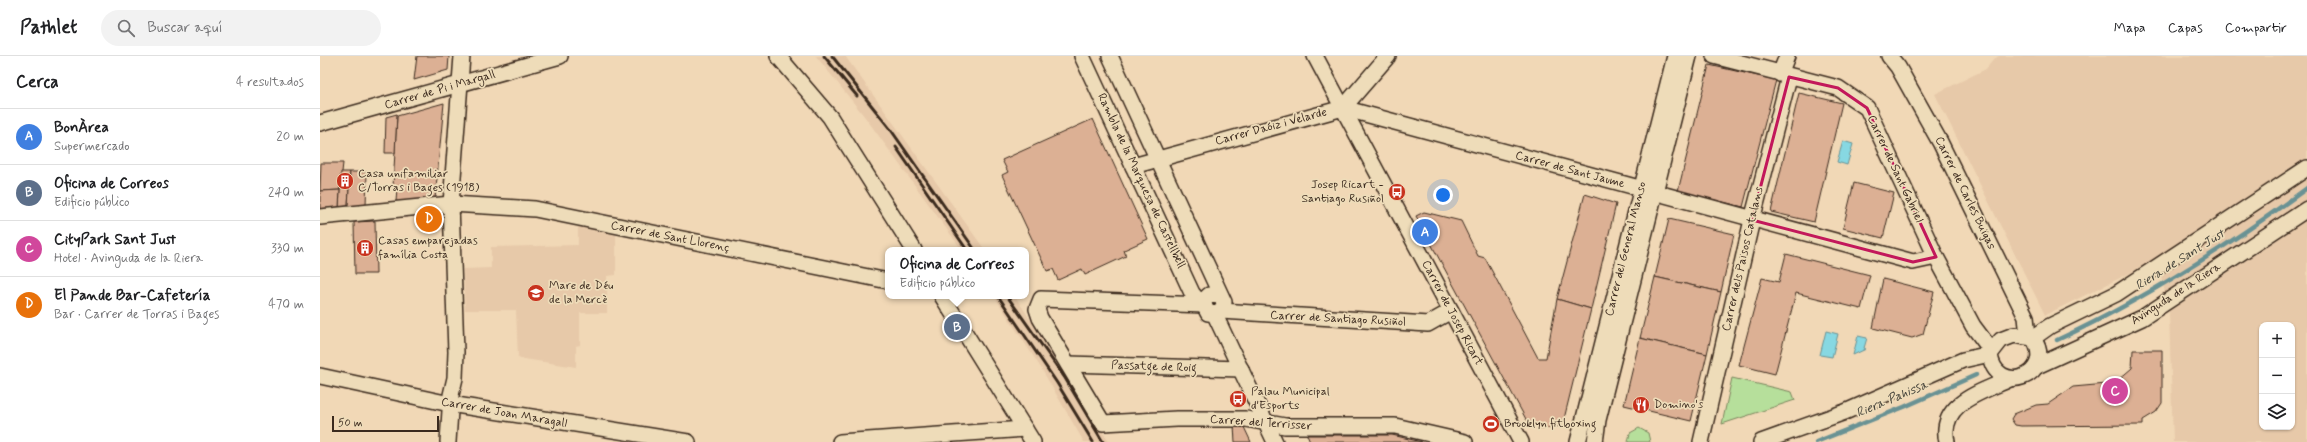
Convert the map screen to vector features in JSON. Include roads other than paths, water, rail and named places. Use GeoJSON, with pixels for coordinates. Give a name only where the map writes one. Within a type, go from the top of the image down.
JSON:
{"type":"FeatureCollection","features":[{"type":"Feature","properties":{"kind":"street"},"geometry":{"type":"LineString","coordinates":[[448,442],[450,404],[455,378],[456,352],[451,204],[462,56]]}},
{"type":"Feature","properties":{"kind":"street","name":"Carrer de Pi i Margall"},"geometry":{"type":"LineString","coordinates":[[320,123],[560,56]]}},
{"type":"Feature","properties":{"kind":"street"},"geometry":{"type":"LineString","coordinates":[[778,56],[830,117],[912,247]]}},
{"type":"Feature","properties":{"kind":"street","name":"Rambla de la Marquesa de Castellbell"},"geometry":{"type":"LineString","coordinates":[[1082,56],[1192,293],[1204,303],[1208,313],[1218,313]]}},
{"type":"Feature","properties":{"kind":"street","name":"Rambla de la Marquesa de Castellbell"},"geometry":{"type":"LineString","coordinates":[[1110,56],[1219,290],[1224,305],[1218,313]]}},
{"type":"Feature","properties":{"kind":"street","name":"Carrer de Josep Ricart"},"geometry":{"type":"LineString","coordinates":[[1315,56],[1521,442]]}},
{"type":"Feature","properties":{"kind":"street","name":"Carrer Daóiz i Velarde"},"geometry":{"type":"LineString","coordinates":[[1133,166],[1343,108],[1388,56]]}},
{"type":"Feature","properties":{"kind":"street","name":"Carrer del General Manso"},"geometry":{"type":"LineString","coordinates":[[1595,442],[1598,420],[1675,56]]}},
{"type":"Feature","properties":{"kind":"street","name":"Carrer del General Manso"},"geometry":{"type":"LineString","coordinates":[[1578,442],[1647,191],[1689,56]]}},
{"type":"Feature","properties":{"kind":"street","name":"Carrer de Sant Gabriel"},"geometry":{"type":"LineString","coordinates":[[1714,56],[1784,76],[1838,88],[1867,108],[1936,257],[1973,326],[1990,352]]}},
{"type":"Feature","properties":{"kind":"street","name":"Carrer dels Països Catalans"},"geometry":{"type":"LineString","coordinates":[[1701,442],[1752,220],[1784,76],[1787,56]]}},
{"type":"Feature","properties":{"kind":"street","name":"Carrer de Carles Buïgas"},"geometry":{"type":"LineString","coordinates":[[1889,56],[1898,67],[1940,142],[2026,317],[2030,337]]}},
{"type":"Feature","properties":{"kind":"street","name":"Carrer de Sant Jaume"},"geometry":{"type":"LineString","coordinates":[[1343,108],[1752,220],[1913,262],[1936,257]]}},
{"type":"Feature","properties":{"kind":"street"},"geometry":{"type":"LineString","coordinates":[[1761,442],[1835,416],[1963,360],[1990,352],[2007,337],[2030,337],[2116,294],[2307,168]]}},
{"type":"Feature","properties":{"kind":"street","name":"Carrer de Sant Llorenç"},"geometry":{"type":"LineString","coordinates":[[320,217],[451,204],[535,209],[885,280]]}},
{"type":"Feature","properties":{"kind":"street","name":"Avinguda de la Riera"},"geometry":{"type":"LineString","coordinates":[[2037,366],[2142,318],[2307,209]]}},
{"type":"Feature","properties":{"kind":"street"},"geometry":{"type":"LineString","coordinates":[[1068,364],[1040,318],[1037,309],[1041,299],[1204,303],[1210,295],[1220,296]]}},
{"type":"Feature","properties":{"kind":"street"},"geometry":{"type":"LineString","coordinates":[[944,299],[1033,442]]}},
{"type":"Feature","properties":{"kind":"street","name":"Carrer de Santiago Rusiñol"},"geometry":{"type":"LineString","coordinates":[[1218,313],[1428,324],[1451,311]]}},
{"type":"Feature","properties":{"kind":"street","name":"Rambla de la Marquesa de Castellbell"},"geometry":{"type":"LineString","coordinates":[[1218,313],[1241,369],[1274,442]]}},
{"type":"Feature","properties":{"kind":"street"},"geometry":{"type":"LineString","coordinates":[[1947,442],[1945,433],[1947,418],[1955,407],[1970,398],[2010,379],[2022,377],[2037,366],[2039,352],[2030,337]]}},
{"type":"Feature","properties":{"kind":"street"},"geometry":{"type":"LineString","coordinates":[[1990,352],[1993,367],[2003,376],[2010,379]]}},
{"type":"Feature","properties":{"kind":"street","name":"Passatge de Roig"},"geometry":{"type":"LineString","coordinates":[[1068,364],[1241,369]]}},
{"type":"Feature","properties":{"kind":"street","name":"Carrer del Terrisser"},"geometry":{"type":"LineString","coordinates":[[1068,364],[1103,423],[1177,419],[1246,419],[1285,426],[1395,426],[1465,442]]}},
{"type":"Feature","properties":{"kind":"street","name":"Carrer de Joan Maragall"},"geometry":{"type":"LineString","coordinates":[[320,376],[450,404],[643,439],[688,442]]}},
{"type":"Feature","properties":{"kind":"street"},"geometry":{"type":"LineString","coordinates":[[840,442],[1025,429]]}},
{"type":"Feature","properties":{"kind":"water"},"geometry":{"type":"Polygon","coordinates":[[[1843,141],[1853,144],[1847,165],[1837,162],[1843,141]]]}},
{"type":"Feature","properties":{"kind":"water"},"geometry":{"type":"Polygon","coordinates":[[[1826,331],[1838,334],[1832,357],[1820,355],[1826,331]]]}},
{"type":"Feature","properties":{"kind":"water"},"geometry":{"type":"Polygon","coordinates":[[[1858,336],[1867,338],[1864,348],[1866,349],[1853,355],[1858,336]]]}},
{"type":"Feature","properties":{"kind":"waterway","name":"Riera de Sant Just"},"geometry":{"type":"LineString","coordinates":[[2057,340],[2122,307],[2186,270],[2217,251],[2307,188]]}},
{"type":"Feature","properties":{"kind":"waterway","name":"Riera Pahissa"},"geometry":{"type":"LineString","coordinates":[[1816,442],[1904,407],[1976,375]]}},
{"type":"Feature","properties":{"kind":"railway"},"geometry":{"type":"LineString","coordinates":[[824,56],[857,96]]}},
{"type":"Feature","properties":{"kind":"railway"},"geometry":{"type":"LineString","coordinates":[[832,56],[891,130],[973,247]]}},
{"type":"Feature","properties":{"kind":"railway"},"geometry":{"type":"LineString","coordinates":[[896,147],[965,247]]}},
{"type":"Feature","properties":{"kind":"railway"},"geometry":{"type":"LineString","coordinates":[[1000,299],[1057,383],[1093,442]]}},
{"type":"Feature","properties":{"kind":"railway"},"geometry":{"type":"LineString","coordinates":[[1009,299],[1065,378],[1103,442]]}},
{"type":"Feature","properties":{"kind":"place","name":"Casa unifamiliar C/Torras i Bages (1918)"},"geometry":{"type":"Point","coordinates":[345,181]}},
{"type":"Feature","properties":{"kind":"place","name":"Josep Ricart - Santiago Rusiñol"},"geometry":{"type":"Point","coordinates":[1397,192]}},
{"type":"Feature","properties":{"kind":"place","name":"El Pande Bar-Cafetería"},"geometry":{"type":"Point","coordinates":[429,219]}},
{"type":"Feature","properties":{"kind":"place","name":"BonÀrea"},"geometry":{"type":"Point","coordinates":[1425,232]}},
{"type":"Feature","properties":{"kind":"place","name":"Casas emparejadas família Costa"},"geometry":{"type":"Point","coordinates":[365,248]}},
{"type":"Feature","properties":{"kind":"place","name":"Mare de Déu de la Mercè"},"geometry":{"type":"Point","coordinates":[536,293]}},
{"type":"Feature","properties":{"kind":"place","name":"Oficina de Correos"},"geometry":{"type":"Point","coordinates":[957,327]}},
{"type":"Feature","properties":{"kind":"place","name":"CityPark Sant Just"},"geometry":{"type":"Point","coordinates":[2115,391]}},
{"type":"Feature","properties":{"kind":"place","name":"Palau Municipal d'Esports"},"geometry":{"type":"Point","coordinates":[1238,399]}},
{"type":"Feature","properties":{"kind":"place","name":"Domino's"},"geometry":{"type":"Point","coordinates":[1641,405]}},
{"type":"Feature","properties":{"kind":"place","name":"Brooklyn fitboxing"},"geometry":{"type":"Point","coordinates":[1491,424]}}]}
